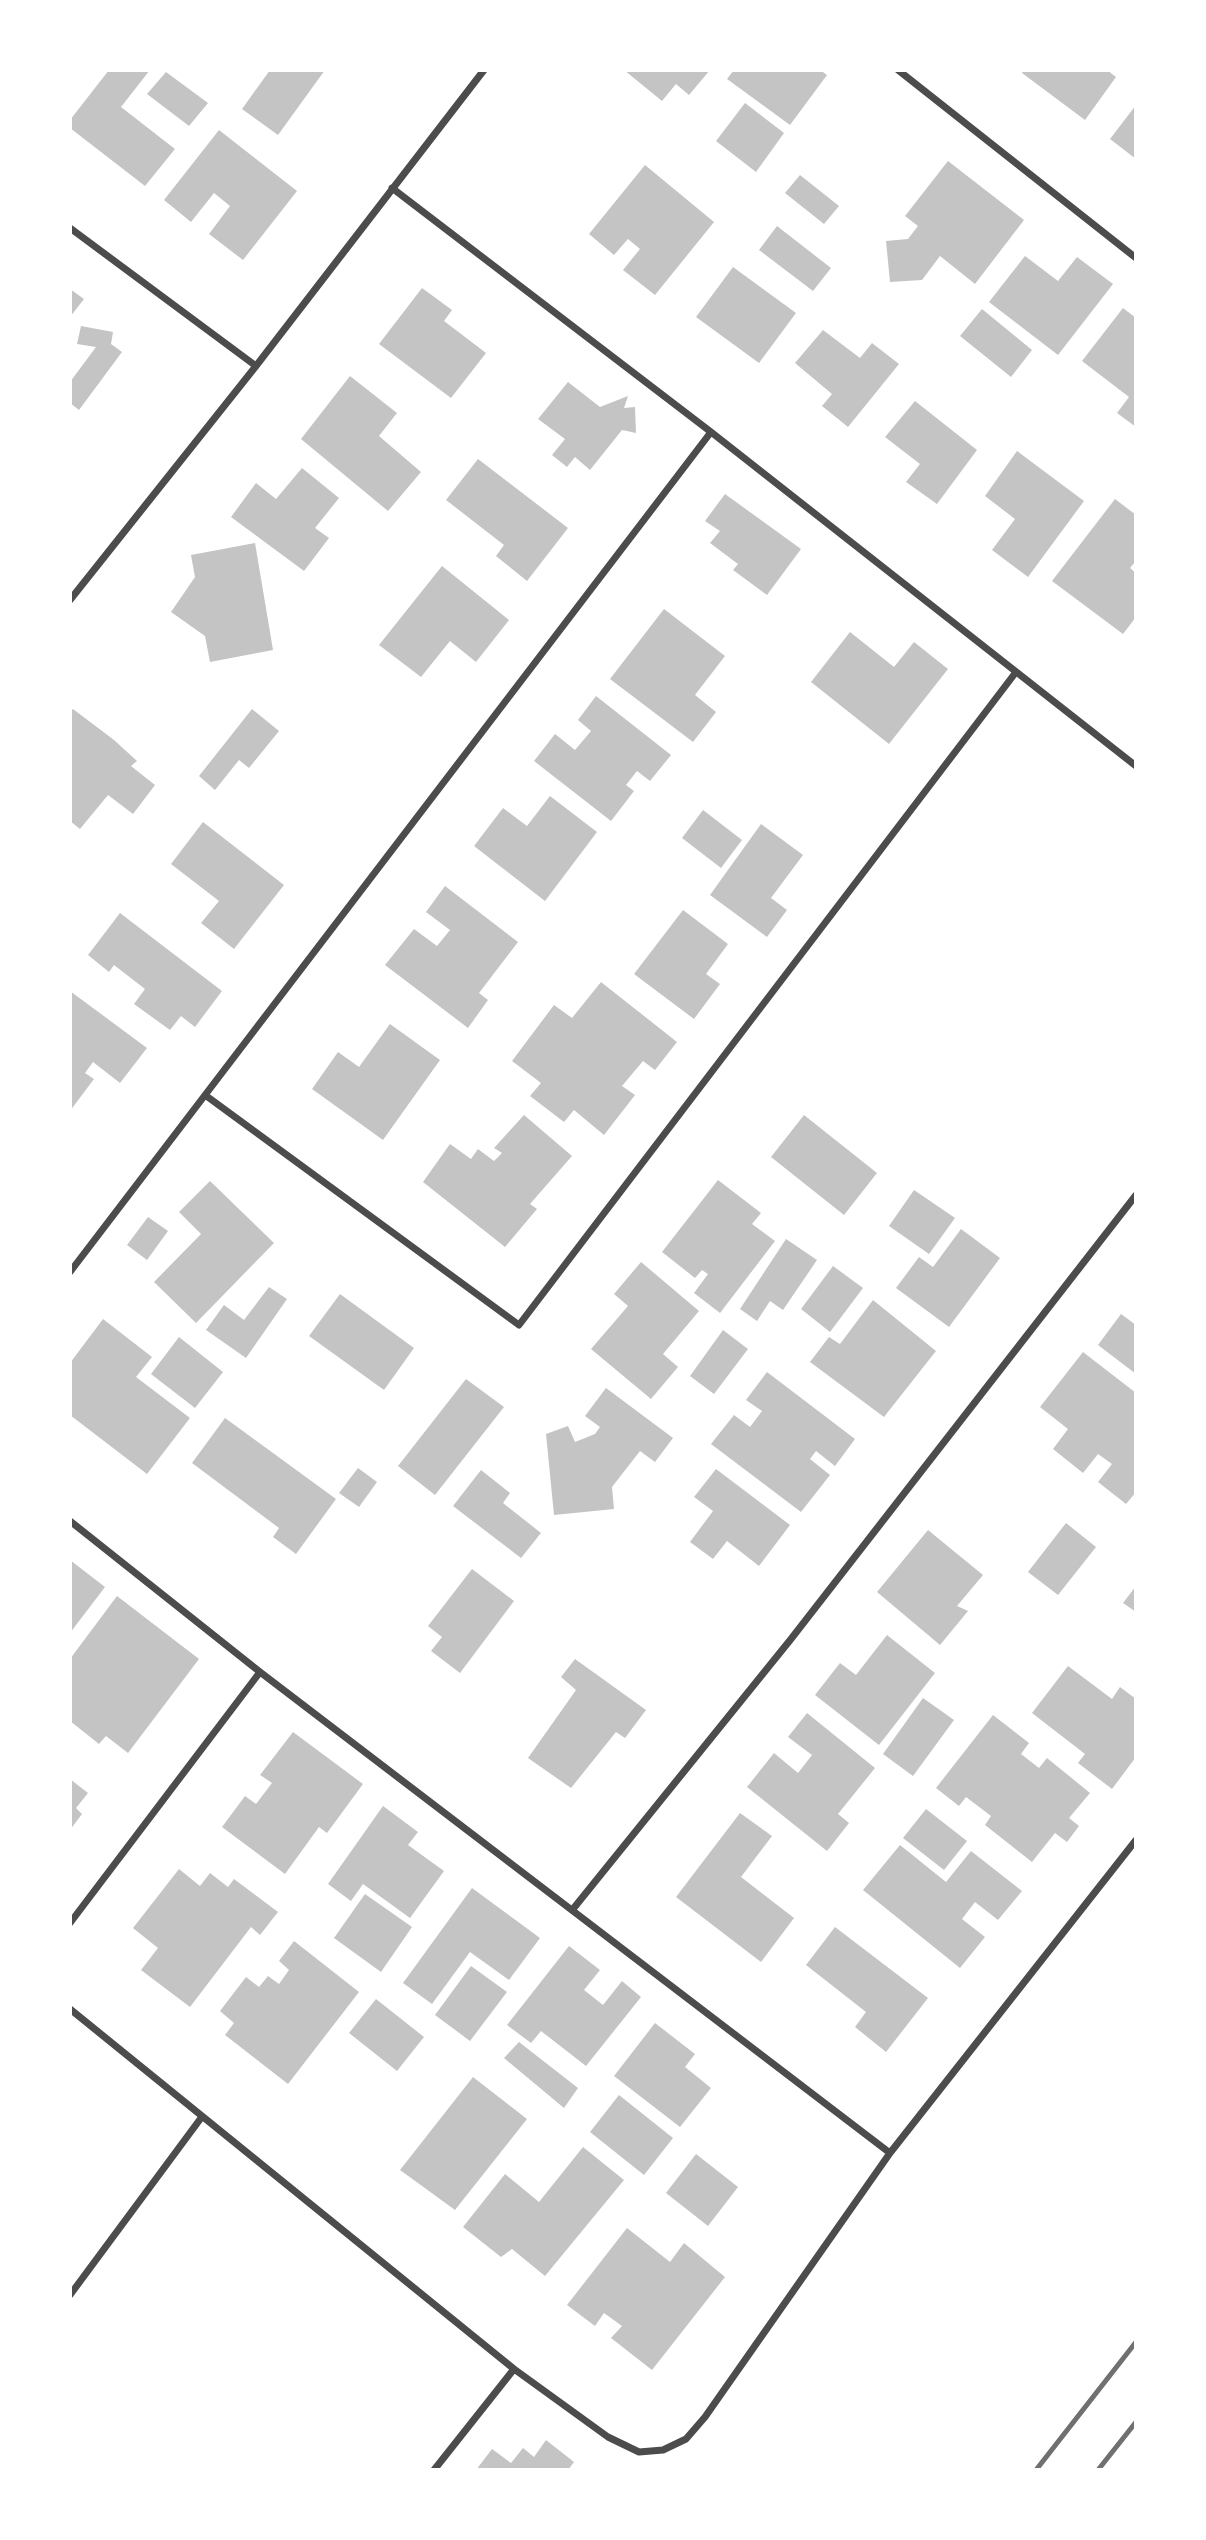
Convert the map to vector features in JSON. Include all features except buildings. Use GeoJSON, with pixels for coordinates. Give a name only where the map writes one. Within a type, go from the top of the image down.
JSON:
{"type":"FeatureCollection","features":[{"type":"Feature","properties":{"kind":"street"},"geometry":{"type":"LineString","coordinates":[[70,600],[256,366],[484,70]]}},
{"type":"Feature","properties":{"kind":"street"},"geometry":{"type":"LineString","coordinates":[[898,70],[1136,258]]}},
{"type":"Feature","properties":{"kind":"street"},"geometry":{"type":"LineString","coordinates":[[392,188],[712,432],[1136,766]]}},
{"type":"Feature","properties":{"kind":"street"},"geometry":{"type":"LineString","coordinates":[[70,228],[256,366]]}},
{"type":"Feature","properties":{"kind":"street"},"geometry":{"type":"LineString","coordinates":[[70,1272],[712,432]]}},
{"type":"Feature","properties":{"kind":"street"},"geometry":{"type":"LineString","coordinates":[[205,1095],[519,1325],[1016,672]]}},
{"type":"Feature","properties":{"kind":"street"},"geometry":{"type":"LineString","coordinates":[[572,1909],[791,1639],[1136,1195]]}},
{"type":"Feature","properties":{"kind":"street"},"geometry":{"type":"LineString","coordinates":[[70,1521],[260,1672],[890,2153]]}},
{"type":"Feature","properties":{"kind":"street"},"geometry":{"type":"LineString","coordinates":[[70,1923],[260,1672]]}},
{"type":"Feature","properties":{"kind":"street"},"geometry":{"type":"LineString","coordinates":[[70,2009],[201,2118],[514,2369],[608,2437],[639,2452],[663,2450],[686,2439],[705,2417],[890,2153],[1136,1840]]}},
{"type":"Feature","properties":{"kind":"street"},"geometry":{"type":"LineString","coordinates":[[70,2295],[201,2118]]}},
{"type":"Feature","properties":{"kind":"street"},"geometry":{"type":"LineString","coordinates":[[434,2470],[514,2369]]}},
{"type":"Feature","properties":{"kind":"railway"},"geometry":{"type":"LineString","coordinates":[[1036,2470],[1136,2342]]}},
{"type":"Feature","properties":{"kind":"railway"},"geometry":{"type":"LineString","coordinates":[[1098,2470],[1136,2422]]}}]}
